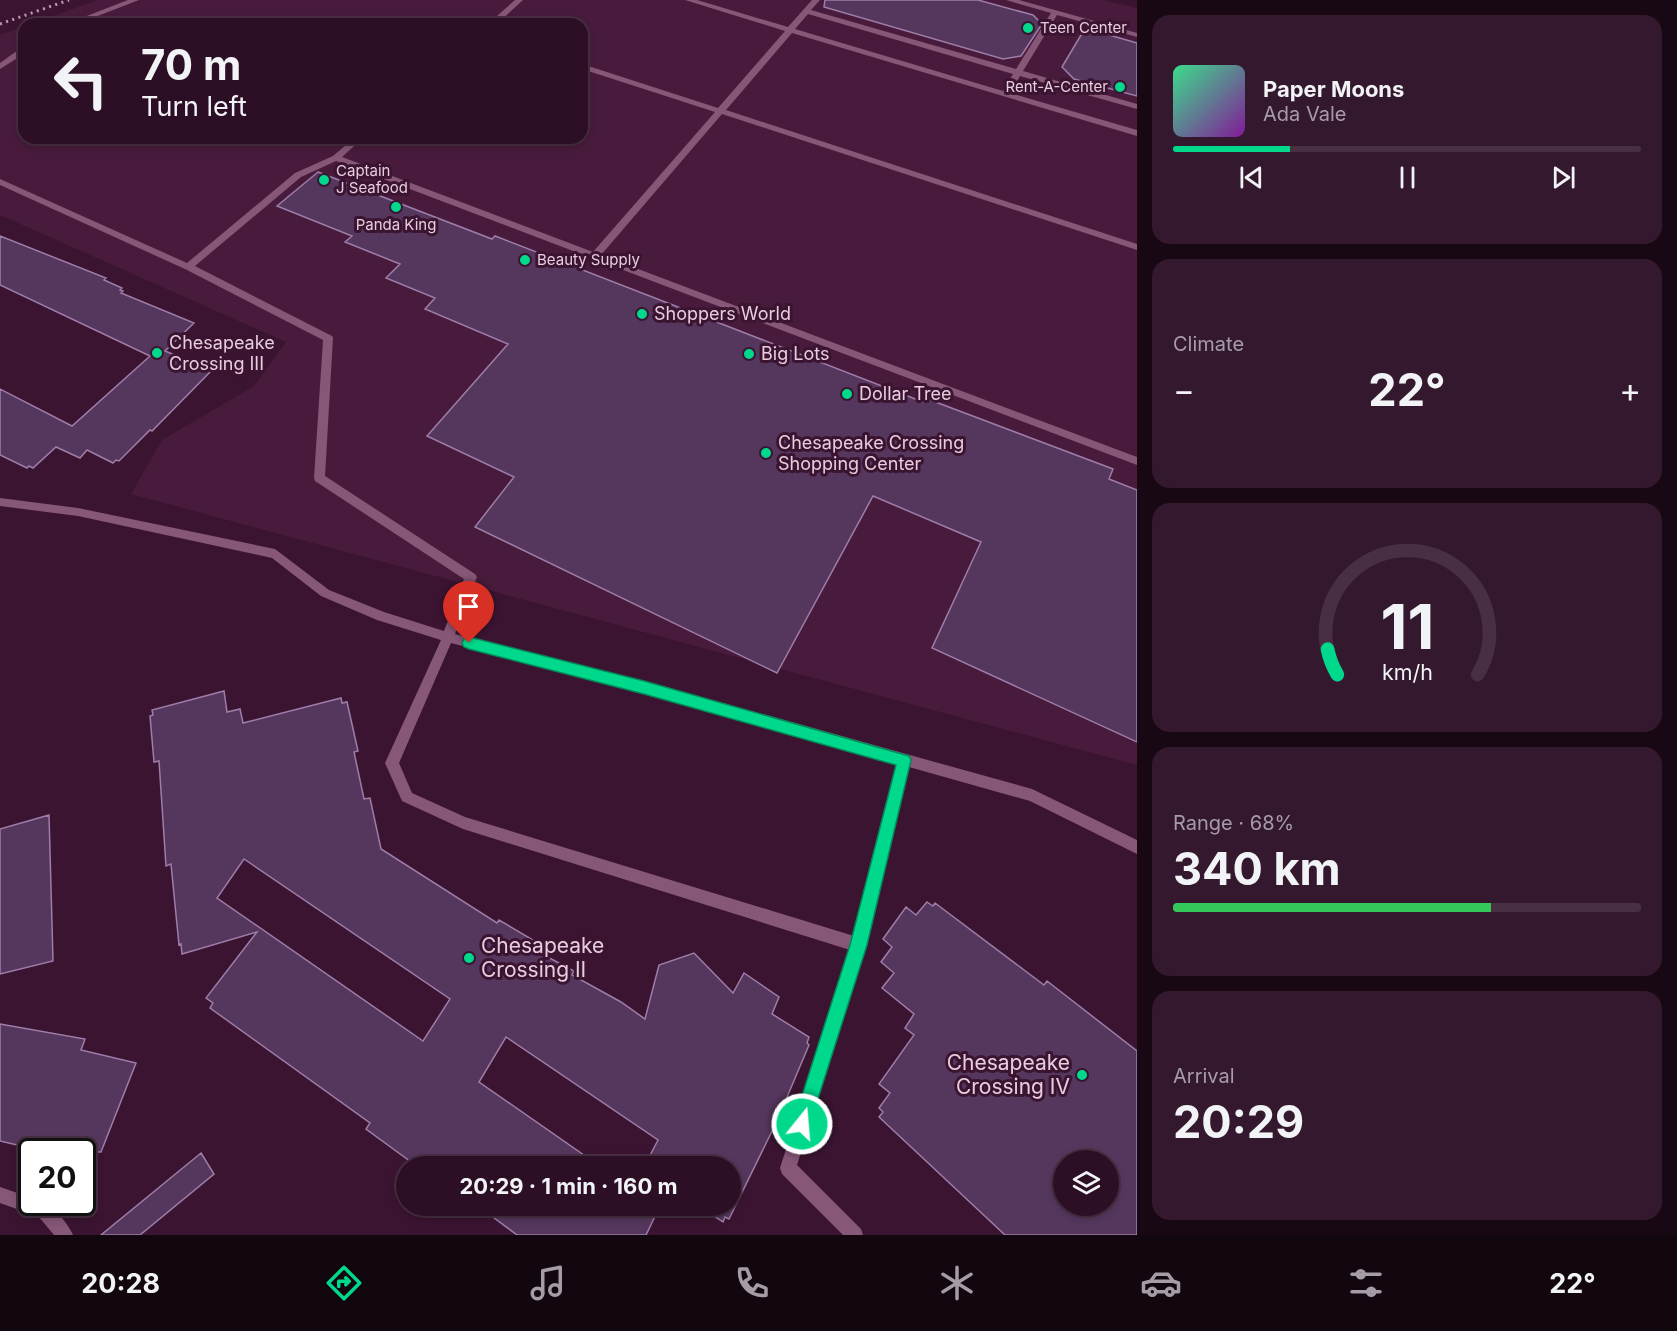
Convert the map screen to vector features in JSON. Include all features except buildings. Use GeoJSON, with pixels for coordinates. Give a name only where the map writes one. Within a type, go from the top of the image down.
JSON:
{"type":"FeatureCollection","features":[{"type":"Feature","properties":{"kind":"street"},"geometry":{"type":"LineString","coordinates":[[86,18],[135,0]]}},
{"type":"Feature","properties":{"kind":"street"},"geometry":{"type":"LineString","coordinates":[[499,18],[519,0]]}},
{"type":"Feature","properties":{"kind":"street"},"geometry":{"type":"LineString","coordinates":[[689,0],[1137,133]]}},
{"type":"Feature","properties":{"kind":"street"},"geometry":{"type":"LineString","coordinates":[[595,256],[816,0]]}},
{"type":"Feature","properties":{"kind":"street"},"geometry":{"type":"LineString","coordinates":[[1010,0],[1137,35]]}},
{"type":"Feature","properties":{"kind":"street"},"geometry":{"type":"LineString","coordinates":[[806,11],[1137,106]]}},
{"type":"Feature","properties":{"kind":"street"},"geometry":{"type":"LineString","coordinates":[[1005,94],[1054,12]]}},
{"type":"Feature","properties":{"kind":"street"},"geometry":{"type":"LineString","coordinates":[[0,67],[18,54]]}},
{"type":"Feature","properties":{"kind":"street"},"geometry":{"type":"LineString","coordinates":[[588,68],[1137,247]]}},
{"type":"Feature","properties":{"kind":"street"},"geometry":{"type":"LineString","coordinates":[[188,267],[298,175],[336,158],[352,144]]}},
{"type":"Feature","properties":{"kind":"street"},"geometry":{"type":"LineString","coordinates":[[336,158],[1137,461]]}},
{"type":"Feature","properties":{"kind":"street"},"geometry":{"type":"LineString","coordinates":[[0,182],[188,267],[328,338],[319,478],[471,577],[448,637],[392,763],[407,797],[463,823],[858,945]]}},
{"type":"Feature","properties":{"kind":"street"},"geometry":{"type":"LineString","coordinates":[[0,502],[78,512],[275,554],[325,593],[381,616],[448,637],[644,687],[1032,795],[1137,847]]}},
{"type":"Feature","properties":{"kind":"street"},"geometry":{"type":"LineString","coordinates":[[855,1235],[788,1168],[858,945],[904,760]]}},
{"type":"Feature","properties":{"kind":"street"},"geometry":{"type":"LineString","coordinates":[[0,1195],[44,1211],[65,1235]]}},
{"type":"Feature","properties":{"kind":"shaded area"},"geometry":{"type":"Polygon","coordinates":[[[98,0],[1103,0],[1137,8],[1137,765],[131,494],[162,440],[254,386],[286,342],[0,215],[0,35],[18,28],[18,144],[588,144],[588,18],[47,18],[98,0]]]}},
{"type":"Feature","properties":{"kind":"railway"},"geometry":{"type":"LineString","coordinates":[[0,24],[69,0]]}},
{"type":"Feature","properties":{"kind":"place","name":"Teen Center"},"geometry":{"type":"Point","coordinates":[1028,28]}},
{"type":"Feature","properties":{"kind":"place","name":"Rent-A-Center"},"geometry":{"type":"Point","coordinates":[1120,87]}},
{"type":"Feature","properties":{"kind":"place","name":"Captain J Seafood"},"geometry":{"type":"Point","coordinates":[324,180]}},
{"type":"Feature","properties":{"kind":"place","name":"Panda King"},"geometry":{"type":"Point","coordinates":[396,207]}},
{"type":"Feature","properties":{"kind":"place","name":"Beauty Supply"},"geometry":{"type":"Point","coordinates":[525,260]}},
{"type":"Feature","properties":{"kind":"place","name":"Shoppers World"},"geometry":{"type":"Point","coordinates":[642,314]}},
{"type":"Feature","properties":{"kind":"place","name":"Chesapeake Crossing III"},"geometry":{"type":"Point","coordinates":[157,353]}},
{"type":"Feature","properties":{"kind":"place","name":"Big Lots"},"geometry":{"type":"Point","coordinates":[749,354]}},
{"type":"Feature","properties":{"kind":"place","name":"Dollar Tree"},"geometry":{"type":"Point","coordinates":[847,394]}},
{"type":"Feature","properties":{"kind":"place","name":"Chesapeake Crossing Shopping Center"},"geometry":{"type":"Point","coordinates":[766,453]}},
{"type":"Feature","properties":{"kind":"place","name":"Chesapeake Crossing II"},"geometry":{"type":"Point","coordinates":[469,958]}},
{"type":"Feature","properties":{"kind":"place","name":"Chesapeake Crossing IV"},"geometry":{"type":"Point","coordinates":[1082,1075]}},
{"type":"Feature","properties":{"kind":"route"},"geometry":{"type":"LineString","coordinates":[[469,643],[644,687],[904,760],[858,945],[802,1124]]}}]}
